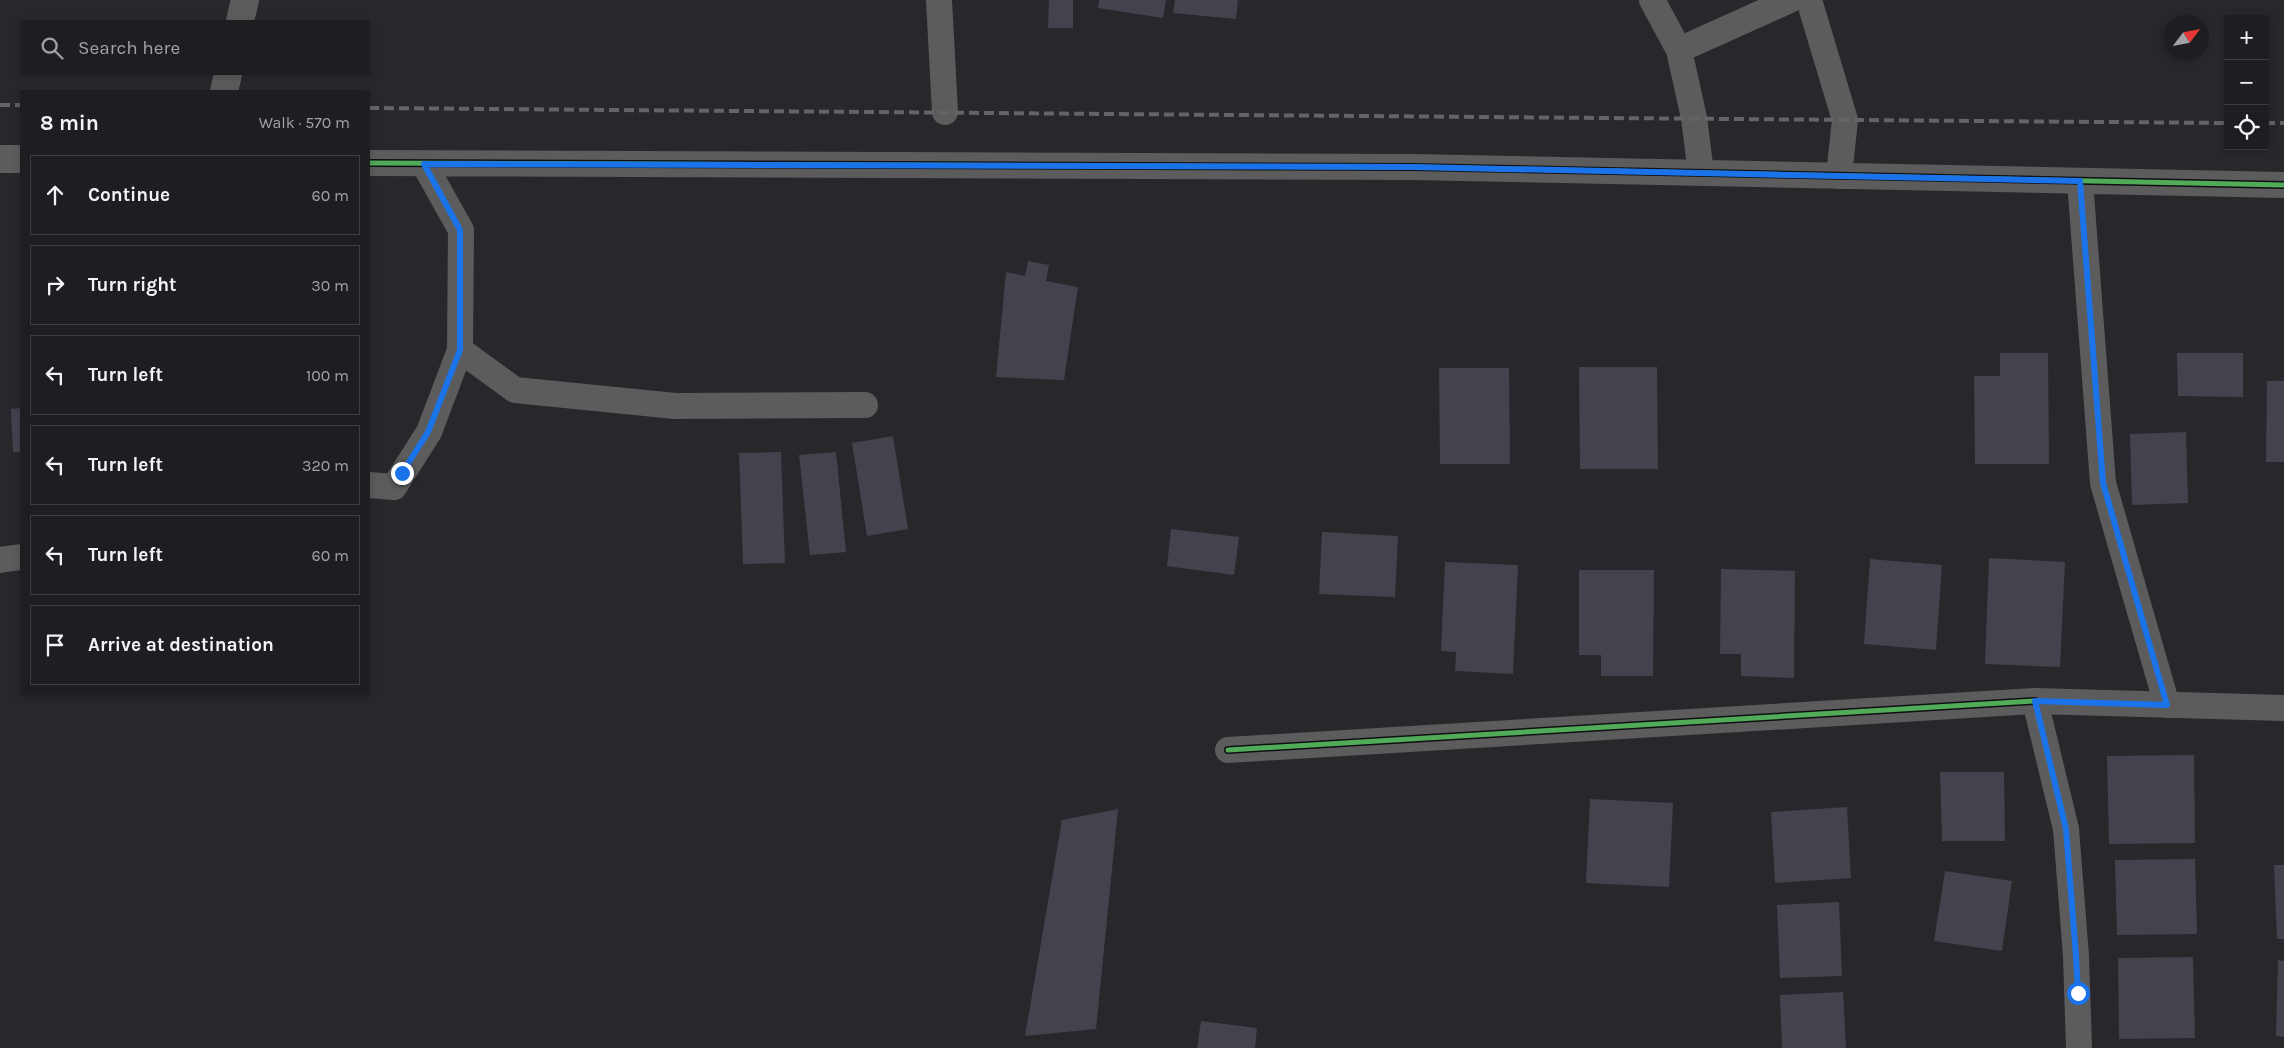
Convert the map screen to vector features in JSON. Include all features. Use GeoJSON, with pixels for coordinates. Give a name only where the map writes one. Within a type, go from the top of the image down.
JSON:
{"type":"FeatureCollection","features":[{"type":"Feature","properties":{"kind":"street"},"geometry":{"type":"LineString","coordinates":[[240,20],[245,0]]}},
{"type":"Feature","properties":{"kind":"street"},"geometry":{"type":"LineString","coordinates":[[939,0],[945,112]]}},
{"type":"Feature","properties":{"kind":"street"},"geometry":{"type":"LineString","coordinates":[[1652,0],[1679,50],[1694,118],[1702,173]]}},
{"type":"Feature","properties":{"kind":"street"},"geometry":{"type":"LineString","coordinates":[[1679,50],[1790,0]]}},
{"type":"Feature","properties":{"kind":"street"},"geometry":{"type":"LineString","coordinates":[[1809,0],[1845,120],[1838,176]]}},
{"type":"Feature","properties":{"kind":"street"},"geometry":{"type":"LineString","coordinates":[[224,90],[228,75]]}},
{"type":"Feature","properties":{"kind":"street"},"geometry":{"type":"LineString","coordinates":[[0,159],[20,159]]}},
{"type":"Feature","properties":{"kind":"street"},"geometry":{"type":"LineString","coordinates":[[370,163],[1412,167],[2284,185]]}},
{"type":"Feature","properties":{"kind":"street"},"geometry":{"type":"LineString","coordinates":[[370,485],[394,486],[428,432],[460,350],[460,230],[424,164]]}},
{"type":"Feature","properties":{"kind":"street"},"geometry":{"type":"LineString","coordinates":[[2080,181],[2103,483],[2167,705]]}},
{"type":"Feature","properties":{"kind":"street"},"geometry":{"type":"LineString","coordinates":[[460,350],[514,390],[675,406],[865,405]]}},
{"type":"Feature","properties":{"kind":"street"},"geometry":{"type":"LineString","coordinates":[[0,560],[20,557]]}},
{"type":"Feature","properties":{"kind":"street"},"geometry":{"type":"LineString","coordinates":[[2035,701],[2066,829],[2076,956],[2079,1048]]}},
{"type":"Feature","properties":{"kind":"street"},"geometry":{"type":"LineString","coordinates":[[1228,750],[2035,701],[2284,708]]}},
{"type":"Feature","properties":{"kind":"building"},"geometry":{"type":"Polygon","coordinates":[[[1049,0],[1073,0],[1073,28],[1048,28],[1049,0]]]}},
{"type":"Feature","properties":{"kind":"building"},"geometry":{"type":"Polygon","coordinates":[[[1099,0],[1166,0],[1163,18],[1098,8],[1099,0]]]}},
{"type":"Feature","properties":{"kind":"building"},"geometry":{"type":"Polygon","coordinates":[[[1175,0],[1238,0],[1236,19],[1173,13],[1175,0]]]}},
{"type":"Feature","properties":{"kind":"building"},"geometry":{"type":"Polygon","coordinates":[[[1028,261],[1049,265],[1046,281],[1078,287],[1064,380],[996,377],[1006,272],[1025,276],[1028,261]]]}},
{"type":"Feature","properties":{"kind":"building"},"geometry":{"type":"Polygon","coordinates":[[[2000,353],[2048,353],[2049,464],[1975,464],[1974,376],[2000,376],[2000,353]]]}},
{"type":"Feature","properties":{"kind":"building"},"geometry":{"type":"Polygon","coordinates":[[[2177,353],[2243,353],[2243,397],[2178,396],[2177,353]]]}},
{"type":"Feature","properties":{"kind":"building"},"geometry":{"type":"Polygon","coordinates":[[[1579,367],[1657,367],[1658,469],[1580,469],[1579,367]]]}},
{"type":"Feature","properties":{"kind":"building"},"geometry":{"type":"Polygon","coordinates":[[[1439,368],[1509,368],[1510,464],[1440,464],[1439,368]]]}},
{"type":"Feature","properties":{"kind":"building"},"geometry":{"type":"Polygon","coordinates":[[[2267,381],[2284,381],[2284,462],[2266,462],[2267,381]]]}},
{"type":"Feature","properties":{"kind":"building"},"geometry":{"type":"Polygon","coordinates":[[[20,408],[20,452],[13,452],[11,409],[20,408]]]}},
{"type":"Feature","properties":{"kind":"building"},"geometry":{"type":"Polygon","coordinates":[[[2186,432],[2188,503],[2132,505],[2130,434],[2186,432]]]}},
{"type":"Feature","properties":{"kind":"building"},"geometry":{"type":"Polygon","coordinates":[[[893,436],[908,529],[867,536],[852,443],[893,436]]]}},
{"type":"Feature","properties":{"kind":"building"},"geometry":{"type":"Polygon","coordinates":[[[781,452],[785,563],[743,564],[739,453],[781,452]]]}},
{"type":"Feature","properties":{"kind":"building"},"geometry":{"type":"Polygon","coordinates":[[[836,452],[846,552],[810,555],[799,455],[836,452]]]}},
{"type":"Feature","properties":{"kind":"building"},"geometry":{"type":"Polygon","coordinates":[[[1171,529],[1239,537],[1234,575],[1167,566],[1171,529]]]}},
{"type":"Feature","properties":{"kind":"building"},"geometry":{"type":"Polygon","coordinates":[[[1322,532],[1398,536],[1395,597],[1319,594],[1322,532]]]}},
{"type":"Feature","properties":{"kind":"building"},"geometry":{"type":"Polygon","coordinates":[[[1989,558],[2065,562],[2060,667],[1985,664],[1989,558]]]}},
{"type":"Feature","properties":{"kind":"building"},"geometry":{"type":"Polygon","coordinates":[[[1870,559],[1942,565],[1936,650],[1864,644],[1870,559]]]}},
{"type":"Feature","properties":{"kind":"building"},"geometry":{"type":"Polygon","coordinates":[[[1445,562],[1518,565],[1513,674],[1455,671],[1456,652],[1441,651],[1445,562]]]}},
{"type":"Feature","properties":{"kind":"building"},"geometry":{"type":"Polygon","coordinates":[[[1721,569],[1795,571],[1794,678],[1741,676],[1741,654],[1720,654],[1721,569]]]}},
{"type":"Feature","properties":{"kind":"building"},"geometry":{"type":"Polygon","coordinates":[[[1579,570],[1654,570],[1653,676],[1601,676],[1601,655],[1579,655],[1579,570]]]}},
{"type":"Feature","properties":{"kind":"building"},"geometry":{"type":"Polygon","coordinates":[[[2194,755],[2195,843],[2109,844],[2107,756],[2194,755]]]}},
{"type":"Feature","properties":{"kind":"building"},"geometry":{"type":"Polygon","coordinates":[[[1940,772],[2004,772],[2005,841],[1942,841],[1940,772]]]}},
{"type":"Feature","properties":{"kind":"building"},"geometry":{"type":"Polygon","coordinates":[[[1590,799],[1673,803],[1669,887],[1586,883],[1590,799]]]}},
{"type":"Feature","properties":{"kind":"building"},"geometry":{"type":"Polygon","coordinates":[[[1847,807],[1851,878],[1775,883],[1771,812],[1847,807]]]}},
{"type":"Feature","properties":{"kind":"building"},"geometry":{"type":"Polygon","coordinates":[[[1118,809],[1096,1029],[1025,1036],[1062,820],[1118,809]]]}},
{"type":"Feature","properties":{"kind":"building"},"geometry":{"type":"Polygon","coordinates":[[[2195,859],[2197,934],[2117,935],[2115,860],[2195,859]]]}},
{"type":"Feature","properties":{"kind":"building"},"geometry":{"type":"Polygon","coordinates":[[[2274,865],[2284,865],[2284,939],[2277,939],[2274,865]]]}},
{"type":"Feature","properties":{"kind":"building"},"geometry":{"type":"Polygon","coordinates":[[[1945,871],[2012,881],[2002,951],[1934,941],[1945,871]]]}},
{"type":"Feature","properties":{"kind":"building"},"geometry":{"type":"Polygon","coordinates":[[[1839,902],[1842,976],[1780,978],[1777,905],[1839,902]]]}},
{"type":"Feature","properties":{"kind":"building"},"geometry":{"type":"Polygon","coordinates":[[[2193,957],[2195,1038],[2119,1039],[2118,958],[2193,957]]]}},
{"type":"Feature","properties":{"kind":"building"},"geometry":{"type":"Polygon","coordinates":[[[2278,960],[2284,961],[2284,1037],[2276,1036],[2278,960]]]}},
{"type":"Feature","properties":{"kind":"building"},"geometry":{"type":"Polygon","coordinates":[[[1843,992],[1846,1048],[1782,1048],[1780,995],[1843,992]]]}},
{"type":"Feature","properties":{"kind":"building"},"geometry":{"type":"Polygon","coordinates":[[[1201,1021],[1257,1028],[1255,1048],[1197,1048],[1201,1021]]]}},
{"type":"Feature","properties":{"kind":"railway"},"geometry":{"type":"LineString","coordinates":[[0,105],[20,105]]}},
{"type":"Feature","properties":{"kind":"railway"},"geometry":{"type":"LineString","coordinates":[[370,108],[2224,123]]}},
{"type":"Feature","properties":{"kind":"railway"},"geometry":{"type":"LineString","coordinates":[[2269,123],[2284,123]]}},
{"type":"Feature","properties":{"kind":"cycle path"},"geometry":{"type":"LineString","coordinates":[[370,163],[1412,167],[2284,185]]}},
{"type":"Feature","properties":{"kind":"cycle path"},"geometry":{"type":"LineString","coordinates":[[1228,750],[2035,701]]}},
{"type":"Feature","properties":{"kind":"route"},"geometry":{"type":"LineString","coordinates":[[402,473],[428,432],[460,350],[460,230],[424,164],[1412,167],[2080,181],[2103,483],[2167,705],[2035,701],[2066,829],[2078,993]]}}]}
